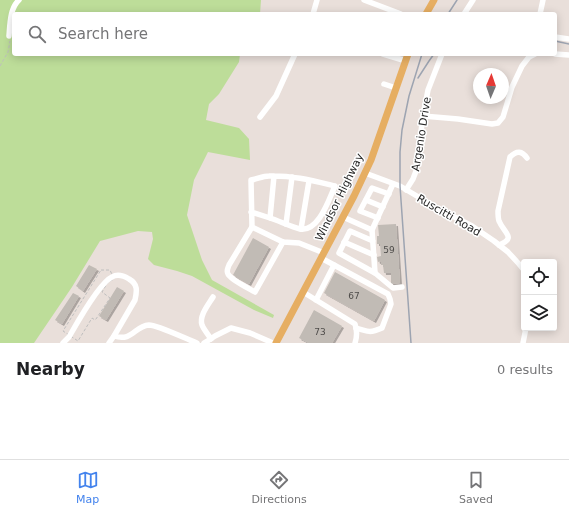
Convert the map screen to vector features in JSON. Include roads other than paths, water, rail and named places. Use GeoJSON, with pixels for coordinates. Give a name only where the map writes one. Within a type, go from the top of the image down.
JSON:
{"type":"FeatureCollection","features":[{"type":"Feature","properties":{"kind":"main road"},"geometry":{"type":"LineString","coordinates":[[427,12],[434,0]]}},
{"type":"Feature","properties":{"kind":"main road","name":"Windsor Highway"},"geometry":{"type":"LineString","coordinates":[[276,343],[343,218],[371,160],[407,57]]}},
{"type":"Feature","properties":{"kind":"street"},"geometry":{"type":"LineString","coordinates":[[12,12],[15,3],[19,0]]}},
{"type":"Feature","properties":{"kind":"street"},"geometry":{"type":"LineString","coordinates":[[314,12],[316,0]]}},
{"type":"Feature","properties":{"kind":"street"},"geometry":{"type":"LineString","coordinates":[[364,0],[396,12]]}},
{"type":"Feature","properties":{"kind":"street"},"geometry":{"type":"LineString","coordinates":[[465,12],[472,0]]}},
{"type":"Feature","properties":{"kind":"street"},"geometry":{"type":"LineString","coordinates":[[540,12],[543,0]]}},
{"type":"Feature","properties":{"kind":"street"},"geometry":{"type":"LineString","coordinates":[[9,36],[12,12]]}},
{"type":"Feature","properties":{"kind":"street"},"geometry":{"type":"LineString","coordinates":[[557,37],[569,39]]}},
{"type":"Feature","properties":{"kind":"street"},"geometry":{"type":"LineString","coordinates":[[557,54],[569,55]]}},
{"type":"Feature","properties":{"kind":"street"},"geometry":{"type":"LineString","coordinates":[[260,117],[276,96],[294,56]]}},
{"type":"Feature","properties":{"kind":"street","name":"Argenio Drive"},"geometry":{"type":"LineString","coordinates":[[406,190],[416,171],[428,90],[441,56]]}},
{"type":"Feature","properties":{"kind":"street"},"geometry":{"type":"LineString","coordinates":[[423,116],[492,124],[500,122],[503,117],[512,87],[522,66],[531,56]]}},
{"type":"Feature","properties":{"kind":"street"},"geometry":{"type":"LineString","coordinates":[[384,84],[396,88]]}},
{"type":"Feature","properties":{"kind":"street"},"geometry":{"type":"LineString","coordinates":[[499,245],[506,242],[508,239],[508,235],[498,218],[498,211],[510,157],[516,152],[520,152],[527,158]]}},
{"type":"Feature","properties":{"kind":"street","name":"Ruscitti Road"},"geometry":{"type":"LineString","coordinates":[[365,173],[406,190],[472,226],[508,252],[521,266]]}},
{"type":"Feature","properties":{"kind":"street"},"geometry":{"type":"LineString","coordinates":[[251,212],[301,229],[312,226],[322,214],[335,186],[292,177],[268,176],[251,180],[251,212],[252,227],[229,265],[227,271],[228,274],[231,278],[256,292],[283,242]]}},
{"type":"Feature","properties":{"kind":"street"},"geometry":{"type":"LineString","coordinates":[[270,218],[274,176]]}},
{"type":"Feature","properties":{"kind":"street"},"geometry":{"type":"LineString","coordinates":[[286,224],[292,177]]}},
{"type":"Feature","properties":{"kind":"street"},"geometry":{"type":"LineString","coordinates":[[301,229],[309,181]]}},
{"type":"Feature","properties":{"kind":"street"},"geometry":{"type":"LineString","coordinates":[[375,273],[372,230],[393,184]]}},
{"type":"Feature","properties":{"kind":"street"},"geometry":{"type":"LineString","coordinates":[[378,218],[360,211],[372,188],[389,194]]}},
{"type":"Feature","properties":{"kind":"street"},"geometry":{"type":"LineString","coordinates":[[366,200],[383,207]]}},
{"type":"Feature","properties":{"kind":"street"},"geometry":{"type":"LineString","coordinates":[[343,218],[372,230]]}},
{"type":"Feature","properties":{"kind":"street"},"geometry":{"type":"LineString","coordinates":[[252,227],[283,242],[299,243],[322,255],[334,265],[388,294],[391,304],[382,328],[369,332],[356,328]]}},
{"type":"Feature","properties":{"kind":"street"},"geometry":{"type":"LineString","coordinates":[[373,241],[350,231],[339,253],[375,273],[392,288],[402,288]]}},
{"type":"Feature","properties":{"kind":"street"},"geometry":{"type":"LineString","coordinates":[[344,242],[374,255]]}},
{"type":"Feature","properties":{"kind":"street"},"geometry":{"type":"LineString","coordinates":[[316,300],[334,265]]}},
{"type":"Feature","properties":{"kind":"street"},"geometry":{"type":"LineString","coordinates":[[63,343],[69,337],[99,288],[112,277],[120,275],[127,277],[134,282],[137,293],[135,300],[109,343]]}},
{"type":"Feature","properties":{"kind":"street"},"geometry":{"type":"LineString","coordinates":[[303,292],[353,322],[356,328],[355,343]]}},
{"type":"Feature","properties":{"kind":"street"},"geometry":{"type":"LineString","coordinates":[[213,297],[204,312],[202,323],[207,342],[231,328],[250,333],[273,343]]}},
{"type":"Feature","properties":{"kind":"street"},"geometry":{"type":"LineString","coordinates":[[114,336],[121,338],[128,337],[143,327],[150,325],[161,328],[183,341],[197,343]]}},
{"type":"Feature","properties":{"kind":"street"},"geometry":{"type":"LineString","coordinates":[[523,343],[525,331]]}},
{"type":"Feature","properties":{"kind":"railway"},"geometry":{"type":"LineString","coordinates":[[449,12],[457,0]]}},
{"type":"Feature","properties":{"kind":"railway"},"geometry":{"type":"LineString","coordinates":[[557,41],[569,44]]}},
{"type":"Feature","properties":{"kind":"railway"},"geometry":{"type":"LineString","coordinates":[[411,343],[400,186],[400,152],[402,130],[409,96],[421,56]]}},
{"type":"Feature","properties":{"kind":"railway"},"geometry":{"type":"LineString","coordinates":[[418,78],[433,56]]}}]}
